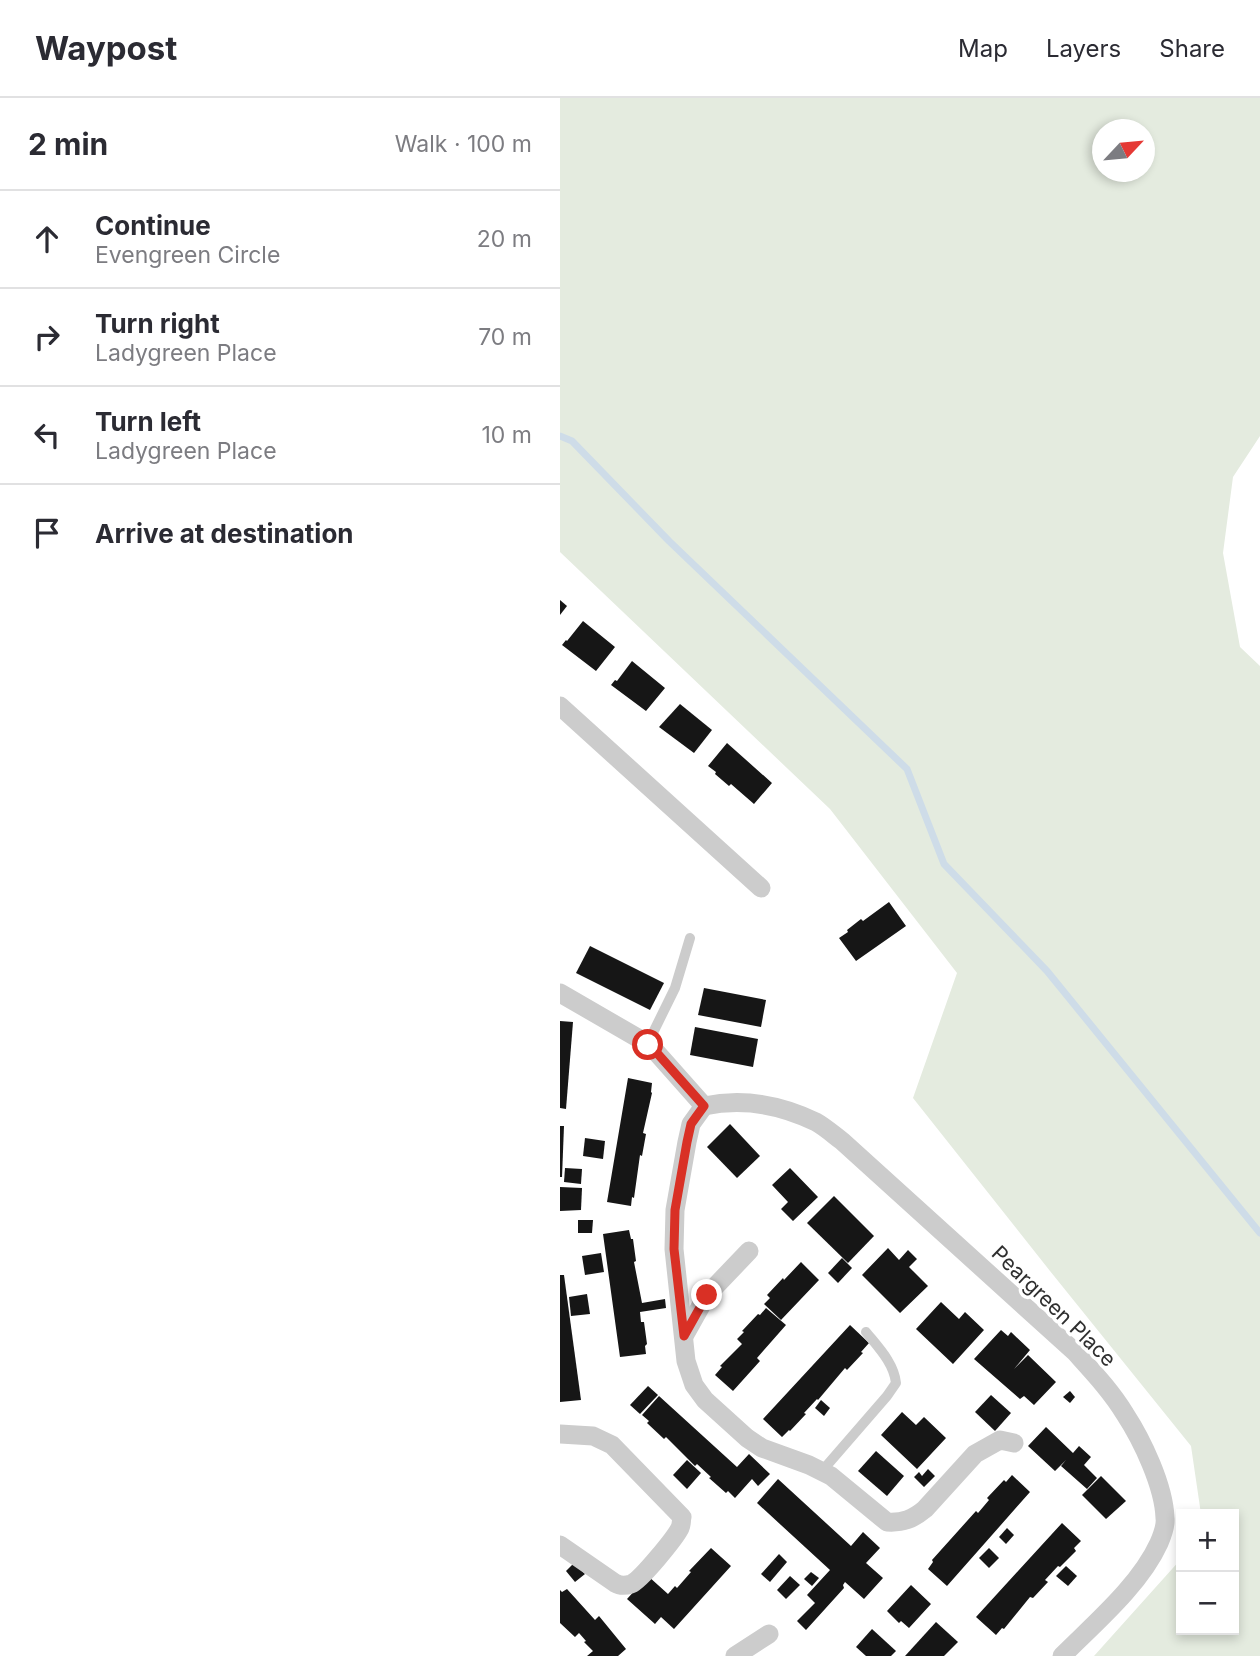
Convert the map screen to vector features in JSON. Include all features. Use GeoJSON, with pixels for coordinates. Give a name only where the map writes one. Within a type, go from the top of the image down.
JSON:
{"type":"FeatureCollection","features":[{"type":"Feature","properties":{"kind":"street"},"geometry":{"type":"LineString","coordinates":[[560,706],[761,888]]}},
{"type":"Feature","properties":{"kind":"street"},"geometry":{"type":"LineString","coordinates":[[560,993],[643,1041],[704,1106],[691,1124],[687,1142],[675,1210],[674,1249],[686,1361],[694,1385],[705,1400],[747,1438],[762,1448],[831,1476],[887,1522],[898,1523],[916,1516],[975,1454],[1000,1440],[1014,1443]]}},
{"type":"Feature","properties":{"kind":"street","name":"Peargreen Place"},"geometry":{"type":"LineString","coordinates":[[704,1106],[722,1102],[776,1107],[817,1123],[842,1141],[1075,1352],[1103,1383],[1126,1415],[1151,1463],[1162,1496],[1166,1520],[1160,1541],[1147,1565],[1126,1591],[1062,1656]]}},
{"type":"Feature","properties":{"kind":"street"},"geometry":{"type":"LineString","coordinates":[[684,1336],[707,1295],[749,1251]]}},
{"type":"Feature","properties":{"kind":"street"},"geometry":{"type":"LineString","coordinates":[[560,1434],[593,1436],[612,1445],[682,1517],[674,1537],[632,1584],[621,1586],[615,1583],[560,1545]]}},
{"type":"Feature","properties":{"kind":"street"},"geometry":{"type":"LineString","coordinates":[[735,1656],[769,1634]]}},
{"type":"Feature","properties":{"kind":"lane"},"geometry":{"type":"LineString","coordinates":[[648,1045],[675,988],[690,938]]}},
{"type":"Feature","properties":{"kind":"lane"},"geometry":{"type":"LineString","coordinates":[[822,1471],[896,1383],[895,1373],[889,1362],[866,1332]]}},
{"type":"Feature","properties":{"kind":"shaded area"},"geometry":{"type":"Polygon","coordinates":[[[560,98],[1260,98],[1260,436],[1233,477],[1223,553],[1240,647],[1260,666],[1260,1656],[1094,1656],[1176,1565],[1176,1635],[1239,1635],[1239,1509],[1200,1509],[1191,1446],[913,1098],[957,973],[830,809],[560,552],[560,98]]]}},
{"type":"Feature","properties":{"kind":"building"},"geometry":{"type":"Polygon","coordinates":[[[560,600],[567,606],[560,615],[560,600]]]}},
{"type":"Feature","properties":{"kind":"building"},"geometry":{"type":"Polygon","coordinates":[[[583,621],[615,647],[596,671],[562,645],[583,621]]]}},
{"type":"Feature","properties":{"kind":"building"},"geometry":{"type":"Polygon","coordinates":[[[632,661],[665,688],[646,711],[611,685],[632,661]]]}},
{"type":"Feature","properties":{"kind":"building"},"geometry":{"type":"Polygon","coordinates":[[[680,704],[712,730],[694,753],[659,727],[680,704]]]}},
{"type":"Feature","properties":{"kind":"building"},"geometry":{"type":"Polygon","coordinates":[[[727,743],[772,783],[754,804],[708,766],[727,743]]]}},
{"type":"Feature","properties":{"kind":"building"},"geometry":{"type":"Polygon","coordinates":[[[889,902],[906,926],[856,961],[839,938],[861,919],[863,921],[889,902]]]}},
{"type":"Feature","properties":{"kind":"building"},"geometry":{"type":"Polygon","coordinates":[[[590,946],[664,983],[650,1010],[576,973],[590,946]]]}},
{"type":"Feature","properties":{"kind":"building"},"geometry":{"type":"Polygon","coordinates":[[[704,988],[766,1000],[761,1027],[698,1015],[704,988]]]}},
{"type":"Feature","properties":{"kind":"building"},"geometry":{"type":"Polygon","coordinates":[[[560,1021],[573,1022],[566,1109],[560,1108],[560,1021]]]}},
{"type":"Feature","properties":{"kind":"building"},"geometry":{"type":"Polygon","coordinates":[[[695,1027],[758,1039],[753,1067],[690,1055],[695,1027]]]}},
{"type":"Feature","properties":{"kind":"building"},"geometry":{"type":"Polygon","coordinates":[[[628,1078],[652,1083],[643,1133],[646,1134],[631,1206],[607,1202],[628,1078]]]}},
{"type":"Feature","properties":{"kind":"building"},"geometry":{"type":"Polygon","coordinates":[[[730,1124],[760,1156],[737,1178],[707,1147],[730,1124]]]}},
{"type":"Feature","properties":{"kind":"building"},"geometry":{"type":"Polygon","coordinates":[[[560,1126],[564,1126],[562,1177],[560,1177],[560,1126]]]}},
{"type":"Feature","properties":{"kind":"building"},"geometry":{"type":"Polygon","coordinates":[[[585,1138],[605,1141],[603,1159],[583,1156],[585,1138]]]}},
{"type":"Feature","properties":{"kind":"building"},"geometry":{"type":"Polygon","coordinates":[[[565,1168],[582,1169],[581,1184],[564,1182],[565,1168]]]}},
{"type":"Feature","properties":{"kind":"building"},"geometry":{"type":"Polygon","coordinates":[[[790,1168],[818,1197],[793,1221],[781,1209],[788,1202],[772,1185],[790,1168]]]}},
{"type":"Feature","properties":{"kind":"building"},"geometry":{"type":"Polygon","coordinates":[[[560,1187],[582,1188],[581,1210],[560,1211],[560,1187]]]}},
{"type":"Feature","properties":{"kind":"building"},"geometry":{"type":"Polygon","coordinates":[[[834,1196],[874,1236],[848,1263],[807,1223],[834,1196]]]}},
{"type":"Feature","properties":{"kind":"building"},"geometry":{"type":"Polygon","coordinates":[[[578,1220],[593,1220],[592,1233],[578,1233],[578,1220]]]}},
{"type":"Feature","properties":{"kind":"building"},"geometry":{"type":"Polygon","coordinates":[[[629,1230],[633,1239],[634,1262],[642,1303],[665,1299],[666,1308],[640,1312],[641,1322],[644,1322],[646,1354],[620,1357],[603,1234],[629,1230]]]}},
{"type":"Feature","properties":{"kind":"building"},"geometry":{"type":"Polygon","coordinates":[[[888,1248],[899,1260],[908,1250],[917,1259],[909,1267],[928,1286],[900,1313],[862,1275],[888,1248]]]}},
{"type":"Feature","properties":{"kind":"building"},"geometry":{"type":"Polygon","coordinates":[[[601,1253],[604,1272],[585,1275],[582,1256],[601,1253]]]}},
{"type":"Feature","properties":{"kind":"building"},"geometry":{"type":"Polygon","coordinates":[[[842,1258],[852,1268],[838,1283],[828,1273],[842,1258]]]}},
{"type":"Feature","properties":{"kind":"building"},"geometry":{"type":"Polygon","coordinates":[[[801,1262],[819,1280],[781,1320],[764,1304],[770,1298],[767,1295],[801,1262]]]}},
{"type":"Feature","properties":{"kind":"building"},"geometry":{"type":"Polygon","coordinates":[[[560,1275],[564,1275],[581,1400],[560,1402],[560,1275]]]}},
{"type":"Feature","properties":{"kind":"building"},"geometry":{"type":"Polygon","coordinates":[[[587,1294],[590,1314],[571,1316],[569,1297],[587,1294]]]}},
{"type":"Feature","properties":{"kind":"building"},"geometry":{"type":"Polygon","coordinates":[[[941,1302],[959,1319],[965,1312],[984,1330],[953,1364],[916,1329],[941,1302]]]}},
{"type":"Feature","properties":{"kind":"building"},"geometry":{"type":"Polygon","coordinates":[[[766,1308],[786,1325],[757,1358],[760,1361],[733,1391],[715,1375],[722,1367],[720,1366],[742,1344],[737,1339],[744,1332],[742,1331],[766,1308]]]}},
{"type":"Feature","properties":{"kind":"building"},"geometry":{"type":"Polygon","coordinates":[[[850,1325],[869,1343],[861,1352],[863,1353],[847,1370],[845,1368],[804,1413],[806,1414],[782,1437],[763,1419],[850,1325]]]}},
{"type":"Feature","properties":{"kind":"building"},"geometry":{"type":"Polygon","coordinates":[[[1001,1330],[1008,1336],[1011,1332],[1030,1350],[1014,1369],[1028,1355],[1056,1382],[1034,1405],[1024,1396],[1020,1399],[974,1359],[1001,1330]]]}},
{"type":"Feature","properties":{"kind":"building"},"geometry":{"type":"Polygon","coordinates":[[[648,1386],[658,1395],[640,1414],[630,1405],[648,1386]]]}},
{"type":"Feature","properties":{"kind":"building"},"geometry":{"type":"Polygon","coordinates":[[[1070,1391],[1075,1397],[1070,1403],[1063,1397],[1070,1391]]]}},
{"type":"Feature","properties":{"kind":"building"},"geometry":{"type":"Polygon","coordinates":[[[991,1395],[1011,1413],[995,1431],[975,1412],[991,1395]]]}},
{"type":"Feature","properties":{"kind":"building"},"geometry":{"type":"Polygon","coordinates":[[[659,1396],[737,1467],[749,1454],[770,1474],[758,1486],[752,1479],[735,1498],[728,1491],[726,1493],[697,1464],[695,1466],[666,1437],[664,1439],[647,1423],[649,1421],[642,1415],[659,1396]]]}},
{"type":"Feature","properties":{"kind":"building"},"geometry":{"type":"Polygon","coordinates":[[[821,1400],[830,1408],[824,1416],[815,1408],[821,1400]]]}},
{"type":"Feature","properties":{"kind":"building"},"geometry":{"type":"Polygon","coordinates":[[[902,1412],[916,1425],[924,1417],[946,1438],[917,1469],[881,1435],[902,1412]]]}},
{"type":"Feature","properties":{"kind":"building"},"geometry":{"type":"Polygon","coordinates":[[[1046,1427],[1073,1453],[1079,1446],[1091,1457],[1084,1465],[1097,1478],[1087,1489],[1061,1466],[1066,1460],[1055,1471],[1028,1446],[1046,1427]]]}},
{"type":"Feature","properties":{"kind":"building"},"geometry":{"type":"Polygon","coordinates":[[[876,1451],[904,1476],[887,1496],[858,1471],[876,1451]]]}},
{"type":"Feature","properties":{"kind":"building"},"geometry":{"type":"Polygon","coordinates":[[[687,1460],[701,1473],[687,1489],[673,1475],[687,1460]]]}},
{"type":"Feature","properties":{"kind":"building"},"geometry":{"type":"Polygon","coordinates":[[[928,1469],[935,1476],[924,1487],[914,1477],[919,1472],[922,1476],[928,1469]]]}},
{"type":"Feature","properties":{"kind":"building"},"geometry":{"type":"Polygon","coordinates":[[[1012,1475],[1030,1492],[947,1586],[928,1569],[932,1560],[976,1511],[978,1513],[989,1500],[987,1498],[1012,1475]]]}},
{"type":"Feature","properties":{"kind":"building"},"geometry":{"type":"Polygon","coordinates":[[[1101,1476],[1126,1501],[1106,1519],[1082,1495],[1101,1476]]]}},
{"type":"Feature","properties":{"kind":"building"},"geometry":{"type":"Polygon","coordinates":[[[778,1479],[851,1546],[863,1532],[880,1548],[866,1563],[883,1578],[864,1599],[845,1582],[844,1588],[806,1630],[797,1621],[815,1603],[807,1595],[830,1570],[757,1503],[778,1479]]]}},
{"type":"Feature","properties":{"kind":"building"},"geometry":{"type":"Polygon","coordinates":[[[1062,1523],[1081,1541],[1074,1548],[1076,1551],[1058,1566],[1045,1580],[1048,1582],[1033,1598],[1030,1597],[996,1635],[976,1617],[1062,1523]]]}},
{"type":"Feature","properties":{"kind":"building"},"geometry":{"type":"Polygon","coordinates":[[[1007,1528],[1014,1535],[1006,1544],[999,1537],[1007,1528]]]}},
{"type":"Feature","properties":{"kind":"building"},"geometry":{"type":"Polygon","coordinates":[[[711,1548],[731,1566],[674,1629],[661,1617],[655,1624],[627,1599],[648,1576],[668,1594],[675,1586],[677,1588],[711,1548]]]}},
{"type":"Feature","properties":{"kind":"building"},"geometry":{"type":"Polygon","coordinates":[[[989,1548],[999,1558],[989,1568],[979,1558],[989,1548]]]}},
{"type":"Feature","properties":{"kind":"building"},"geometry":{"type":"Polygon","coordinates":[[[779,1554],[787,1562],[770,1582],[761,1574],[779,1554]]]}},
{"type":"Feature","properties":{"kind":"building"},"geometry":{"type":"Polygon","coordinates":[[[574,1563],[585,1574],[575,1582],[566,1571],[574,1563]]]}},
{"type":"Feature","properties":{"kind":"building"},"geometry":{"type":"Polygon","coordinates":[[[1066,1566],[1077,1576],[1068,1586],[1056,1576],[1066,1566]]]}},
{"type":"Feature","properties":{"kind":"building"},"geometry":{"type":"Polygon","coordinates":[[[811,1572],[819,1578],[812,1586],[804,1579],[811,1572]]]}},
{"type":"Feature","properties":{"kind":"building"},"geometry":{"type":"Polygon","coordinates":[[[790,1576],[800,1585],[786,1599],[777,1590],[790,1576]]]}},
{"type":"Feature","properties":{"kind":"building"},"geometry":{"type":"Polygon","coordinates":[[[911,1585],[931,1604],[909,1628],[901,1621],[899,1623],[887,1611],[911,1585]]]}},
{"type":"Feature","properties":{"kind":"building"},"geometry":{"type":"Polygon","coordinates":[[[567,1589],[595,1620],[599,1616],[626,1649],[618,1656],[587,1656],[593,1651],[584,1642],[586,1641],[579,1633],[575,1637],[560,1623],[560,1590],[562,1592],[567,1589]]]}},
{"type":"Feature","properties":{"kind":"building"},"geometry":{"type":"Polygon","coordinates":[[[936,1622],[958,1642],[944,1656],[905,1656],[936,1622]]]}},
{"type":"Feature","properties":{"kind":"building"},"geometry":{"type":"Polygon","coordinates":[[[872,1629],[896,1651],[891,1656],[866,1656],[856,1647],[872,1629]]]}},
{"type":"Feature","properties":{"kind":"waterway"},"geometry":{"type":"LineString","coordinates":[[560,436],[572,441],[669,541],[907,769],[944,864],[1047,971],[1260,1233]]}},
{"type":"Feature","properties":{"kind":"route"},"geometry":{"type":"LineString","coordinates":[[648,1045],[704,1106],[691,1124],[675,1210],[674,1249],[684,1336],[707,1295]]}}]}
